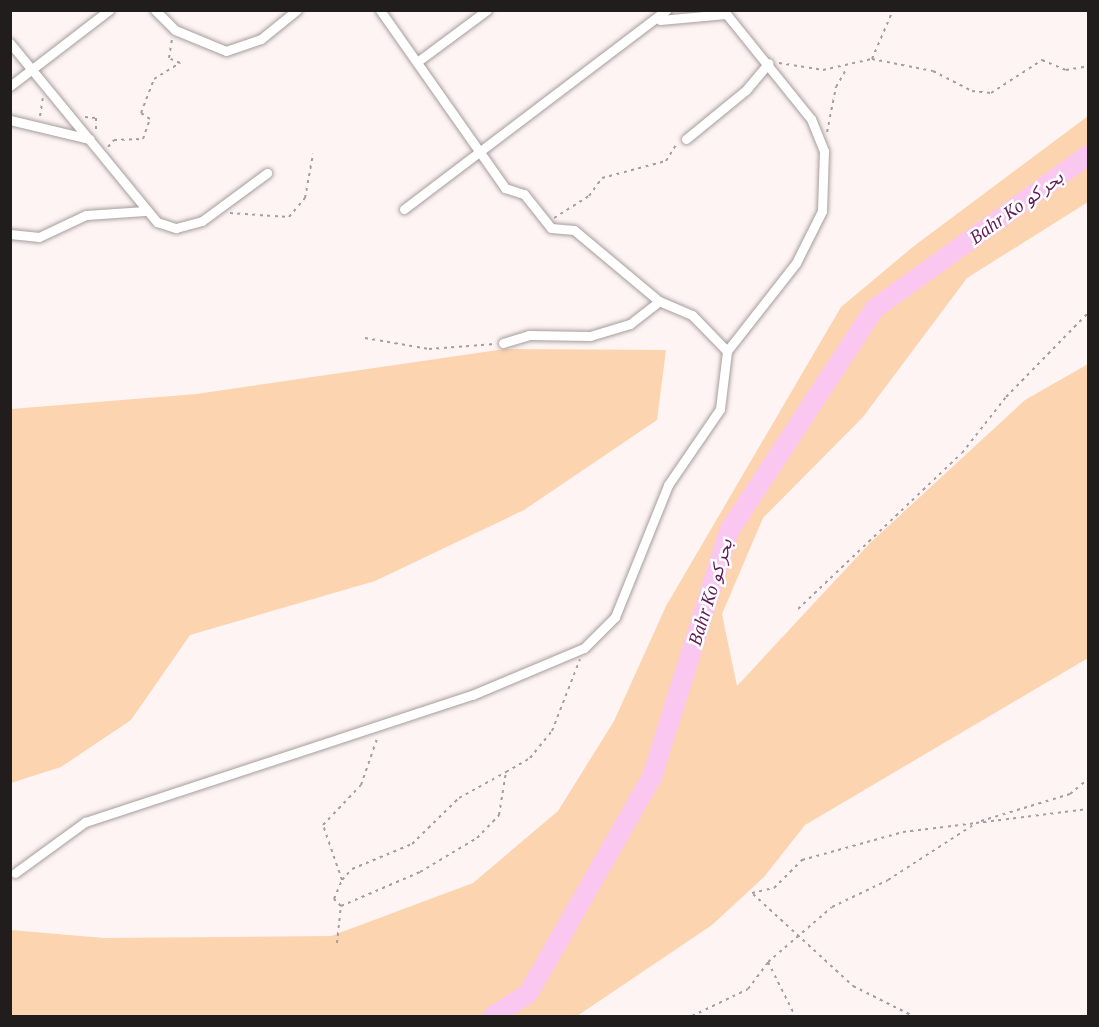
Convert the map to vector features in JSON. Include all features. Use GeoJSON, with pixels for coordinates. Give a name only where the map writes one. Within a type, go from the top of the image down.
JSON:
{"type":"FeatureCollection","features":[{"type":"Feature","properties":{"kind":"street"},"geometry":{"type":"LineString","coordinates":[[10,86],[32,72],[110,10]]}},
{"type":"Feature","properties":{"kind":"street"},"geometry":{"type":"LineString","coordinates":[[155,10],[175,30],[226,51],[261,39],[297,10]]}},
{"type":"Feature","properties":{"kind":"street"},"geometry":{"type":"LineString","coordinates":[[380,10],[505,188],[524,194],[556,231],[574,230],[659,301],[692,315],[727,351]]}},
{"type":"Feature","properties":{"kind":"street"},"geometry":{"type":"LineString","coordinates":[[417,62],[487,10]]}},
{"type":"Feature","properties":{"kind":"street"},"geometry":{"type":"LineString","coordinates":[[404,209],[660,20],[666,10]]}},
{"type":"Feature","properties":{"kind":"street"},"geometry":{"type":"LineString","coordinates":[[15,873],[85,822],[442,707],[584,648],[615,617],[668,485],[720,408],[727,351],[778,289],[813,232],[822,211],[824,151],[805,109],[769,63],[724,12],[660,20]]}},
{"type":"Feature","properties":{"kind":"street"},"geometry":{"type":"LineString","coordinates":[[10,43],[46,90],[101,151],[145,211],[176,228],[222,210],[267,173]]}},
{"type":"Feature","properties":{"kind":"street"},"geometry":{"type":"LineString","coordinates":[[686,139],[746,90],[769,63]]}},
{"type":"Feature","properties":{"kind":"street"},"geometry":{"type":"LineString","coordinates":[[10,120],[90,140]]}},
{"type":"Feature","properties":{"kind":"street"},"geometry":{"type":"LineString","coordinates":[[125,212],[129,189]]}},
{"type":"Feature","properties":{"kind":"street"},"geometry":{"type":"LineString","coordinates":[[10,234],[39,237],[79,216],[145,211]]}},
{"type":"Feature","properties":{"kind":"street"},"geometry":{"type":"LineString","coordinates":[[503,342],[530,335],[590,336],[637,321],[659,301]]}},
{"type":"Feature","properties":{"kind":"path"},"geometry":{"type":"LineString","coordinates":[[872,59],[893,10]]}},
{"type":"Feature","properties":{"kind":"path"},"geometry":{"type":"LineString","coordinates":[[101,151],[114,140],[143,139],[150,119],[141,113],[154,79],[180,63],[169,58],[175,30]]}},
{"type":"Feature","properties":{"kind":"path"},"geometry":{"type":"LineString","coordinates":[[769,63],[794,62],[823,70],[847,68],[872,59],[933,71],[972,91],[991,93],[1042,60],[1066,70],[1089,66]]}},
{"type":"Feature","properties":{"kind":"path"},"geometry":{"type":"LineString","coordinates":[[824,151],[836,87],[847,68]]}},
{"type":"Feature","properties":{"kind":"path"},"geometry":{"type":"LineString","coordinates":[[39,127],[46,90]]}},
{"type":"Feature","properties":{"kind":"path"},"geometry":{"type":"LineString","coordinates":[[546,222],[589,196],[602,178],[666,161],[672,145],[686,139]]}},
{"type":"Feature","properties":{"kind":"path"},"geometry":{"type":"LineString","coordinates":[[222,210],[289,217],[305,198],[313,154]]}},
{"type":"Feature","properties":{"kind":"path"},"geometry":{"type":"LineString","coordinates":[[798,609],[962,453],[1006,397],[1089,313]]}},
{"type":"Feature","properties":{"kind":"path"},"geometry":{"type":"LineString","coordinates":[[364,338],[429,349],[503,342]]}},
{"type":"Feature","properties":{"kind":"path"},"geometry":{"type":"LineString","coordinates":[[341,906],[334,899],[342,880],[352,868],[412,844],[459,798],[530,758],[552,731],[584,648]]}},
{"type":"Feature","properties":{"kind":"path"},"geometry":{"type":"LineString","coordinates":[[342,880],[323,825],[361,785],[382,725]]}},
{"type":"Feature","properties":{"kind":"path"},"geometry":{"type":"LineString","coordinates":[[341,906],[420,872],[477,838],[499,815],[506,772]]}},
{"type":"Feature","properties":{"kind":"path"},"geometry":{"type":"LineString","coordinates":[[692,1017],[748,989],[768,962],[801,938],[832,907],[888,880],[976,823],[1070,794],[1089,779]]}},
{"type":"Feature","properties":{"kind":"path"},"geometry":{"type":"LineString","coordinates":[[913,1017],[853,986],[752,893],[774,888],[810,857],[903,832],[1089,809]]}},
{"type":"Feature","properties":{"kind":"path"},"geometry":{"type":"LineString","coordinates":[[337,943],[341,906]]}},
{"type":"Feature","properties":{"kind":"path"},"geometry":{"type":"LineString","coordinates":[[768,962],[795,1017]]}},
{"type":"Feature","properties":{"kind":"shaded area"},"geometry":{"type":"Polygon","coordinates":[[[1088,116],[1088,202],[967,278],[863,417],[763,518],[722,614],[737,686],[870,543],[1025,400],[1088,364],[1088,658],[805,825],[764,877],[712,925],[577,1016],[11,1016],[11,930],[104,938],[331,936],[473,883],[558,811],[614,721],[666,606],[841,307],[914,246],[1088,116]]]}},
{"type":"Feature","properties":{"kind":"shaded area"},"geometry":{"type":"Polygon","coordinates":[[[505,349],[666,350],[657,420],[524,510],[375,581],[190,635],[131,720],[61,767],[11,783],[11,409],[196,394],[505,349]]]}},
{"type":"Feature","properties":{"kind":"waterway","name":"Bahr Ko بحر كو"},"geometry":{"type":"LineString","coordinates":[[493,1016],[528,994],[652,777],[729,531],[874,309],[1088,155]]}}]}
